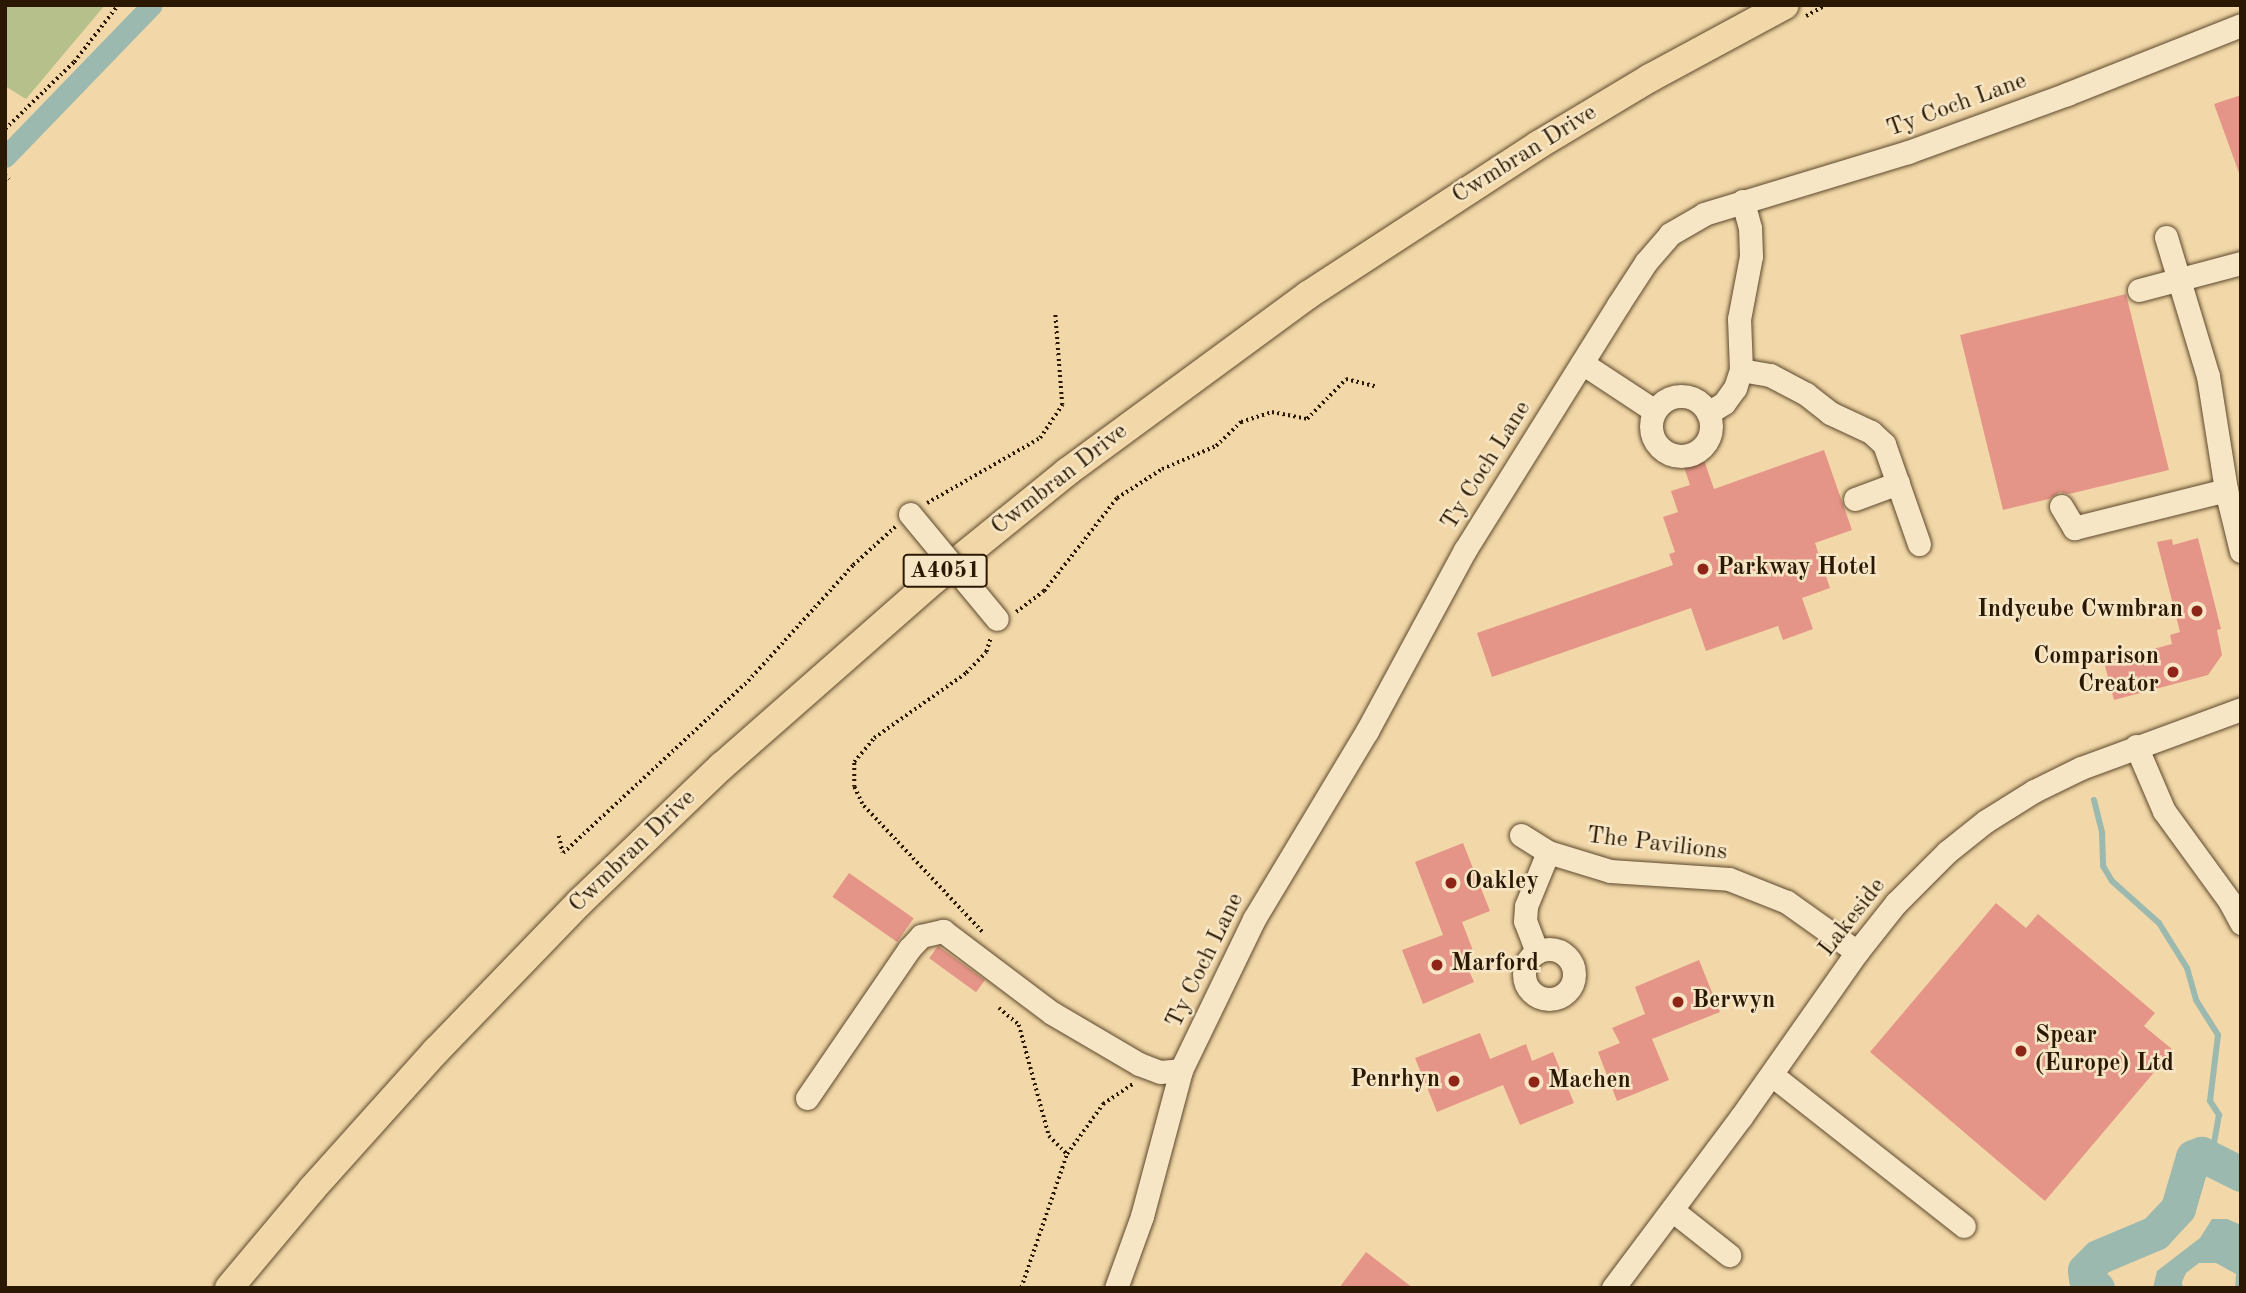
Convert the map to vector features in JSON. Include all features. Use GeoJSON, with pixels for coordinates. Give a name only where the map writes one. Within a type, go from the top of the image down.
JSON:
{"type":"FeatureCollection","features":[{"type":"Feature","properties":{"kind":"main road","name":"Cwmbran Drive"},"geometry":{"type":"LineString","coordinates":[[229,1288],[312,1189],[436,1051],[580,902],[722,766],[935,579],[1067,472],[1308,295],[1561,132],[1650,78],[1785,5]]}},
{"type":"Feature","properties":{"kind":"street","name":"Ty Coch Lane"},"geometry":{"type":"LineString","coordinates":[[1116,1288],[1142,1216],[1171,1071],[1254,919],[1367,731],[1465,550],[1646,261],[1670,234],[1704,214],[1908,152],[2067,94],[2241,25]]}},
{"type":"Feature","properties":{"kind":"street"},"geometry":{"type":"LineString","coordinates":[[1708,413],[1724,403],[1735,388],[1741,370],[1739,319],[1751,256],[1750,228],[1743,201]]}},
{"type":"Feature","properties":{"kind":"street"},"geometry":{"type":"LineString","coordinates":[[2166,237],[2208,376],[2226,490],[2241,551]]}},
{"type":"Feature","properties":{"kind":"street"},"geometry":{"type":"LineString","coordinates":[[2139,290],[2181,282],[2241,263]]}},
{"type":"Feature","properties":{"kind":"street"},"geometry":{"type":"LineString","coordinates":[[1582,363],[1655,411]]}},
{"type":"Feature","properties":{"kind":"street"},"geometry":{"type":"LineString","coordinates":[[1741,370],[1770,375],[1806,394],[1830,412],[1871,432],[1884,444],[1919,544]]}},
{"type":"Feature","properties":{"kind":"street"},"geometry":{"type":"LineString","coordinates":[[1687,396],[1696,400],[1708,413],[1711,422],[1707,440],[1701,448],[1684,455],[1675,455],[1659,446],[1651,429],[1655,411],[1668,398],[1687,396]]}},
{"type":"Feature","properties":{"kind":"street"},"geometry":{"type":"LineString","coordinates":[[1855,499],[1898,482]]}},
{"type":"Feature","properties":{"kind":"street"},"geometry":{"type":"LineString","coordinates":[[2061,506],[2074,528],[2226,490]]}},
{"type":"Feature","properties":{"kind":"street"},"geometry":{"type":"LineString","coordinates":[[910,514],[997,619]]}},
{"type":"Feature","properties":{"kind":"street","name":"Lakeside"},"geometry":{"type":"LineString","coordinates":[[1614,1288],[1772,1075],[1857,952],[1896,903],[1947,852],[1986,821],[2034,791],[2136,746],[2241,709]]}},
{"type":"Feature","properties":{"kind":"street"},"geometry":{"type":"LineString","coordinates":[[2136,746],[2164,811],[2230,902],[2241,923]]}},
{"type":"Feature","properties":{"kind":"street","name":"The Pavilions"},"geometry":{"type":"LineString","coordinates":[[1521,835],[1548,852],[1610,871],[1729,878],[1787,902],[1857,952]]}},
{"type":"Feature","properties":{"kind":"street"},"geometry":{"type":"LineString","coordinates":[[1537,952],[1525,921],[1526,905],[1548,852]]}},
{"type":"Feature","properties":{"kind":"street"},"geometry":{"type":"LineString","coordinates":[[807,1098],[909,949],[921,936],[943,931],[1052,1013],[1139,1064],[1171,1071]]}},
{"type":"Feature","properties":{"kind":"street"},"geometry":{"type":"LineString","coordinates":[[1772,1075],[1829,1117],[1964,1226]]}},
{"type":"Feature","properties":{"kind":"street"},"geometry":{"type":"LineString","coordinates":[[1672,1210],[1730,1255]]}},
{"type":"Feature","properties":{"kind":"path"},"geometry":{"type":"LineString","coordinates":[[5,129],[74,62],[118,5]]}},
{"type":"Feature","properties":{"kind":"path"},"geometry":{"type":"LineString","coordinates":[[559,836],[563,853],[748,681],[853,565],[910,514],[1040,438],[1062,404],[1055,314]]}},
{"type":"Feature","properties":{"kind":"path"},"geometry":{"type":"LineString","coordinates":[[987,936],[910,858],[862,804],[854,787],[853,762],[874,738],[966,673],[986,652],[997,619],[1012,615],[1044,592],[1117,498],[1162,469],[1216,446],[1241,422],[1272,412],[1307,419],[1346,379],[1375,386]]}},
{"type":"Feature","properties":{"kind":"path"},"geometry":{"type":"LineString","coordinates":[[999,1008],[1019,1025],[1049,1136],[1067,1154]]}},
{"type":"Feature","properties":{"kind":"path"},"geometry":{"type":"LineString","coordinates":[[1021,1288],[1067,1154],[1103,1104],[1137,1081],[1171,1071]]}},
{"type":"Feature","properties":{"kind":"green space"},"geometry":{"type":"Polygon","coordinates":[[[5,5],[105,5],[26,99],[5,86],[5,5]]]}},
{"type":"Feature","properties":{"kind":"water"},"geometry":{"type":"Polygon","coordinates":[[[2212,1219],[2227,1219],[2241,1225],[2241,1288],[2235,1288],[2236,1274],[2216,1263],[2199,1263],[2186,1273],[2182,1282],[2183,1288],[2153,1288],[2157,1271],[2200,1238],[2212,1219]]]}},
{"type":"Feature","properties":{"kind":"building"},"geometry":{"type":"Polygon","coordinates":[[[2241,95],[2241,172],[2239,173],[2214,104],[2241,95]]]}},
{"type":"Feature","properties":{"kind":"building"},"geometry":{"type":"Polygon","coordinates":[[[2126,294],[2169,470],[2069,494],[2060,492],[2049,499],[2003,510],[1960,335],[2126,294]]]}},
{"type":"Feature","properties":{"kind":"building"},"geometry":{"type":"Polygon","coordinates":[[[1824,450],[1852,530],[1815,543],[1830,588],[1802,598],[1813,629],[1783,640],[1778,626],[1706,651],[1691,608],[1492,677],[1477,633],[1673,565],[1669,554],[1675,552],[1663,517],[1678,512],[1671,491],[1690,485],[1684,467],[1704,460],[1714,489],[1824,450]]]}},
{"type":"Feature","properties":{"kind":"building"},"geometry":{"type":"Polygon","coordinates":[[[2198,538],[2221,629],[2217,630],[2222,655],[2208,675],[2114,700],[2104,662],[2172,644],[2170,635],[2180,632],[2157,542],[2172,539],[2173,545],[2198,538]]]}},
{"type":"Feature","properties":{"kind":"building"},"geometry":{"type":"Polygon","coordinates":[[[1463,843],[1490,911],[1462,922],[1474,953],[1463,957],[1474,982],[1423,1004],[1402,950],[1443,935],[1415,862],[1463,843]]]}},
{"type":"Feature","properties":{"kind":"building"},"geometry":{"type":"Polygon","coordinates":[[[849,873],[914,918],[897,942],[832,897],[849,873]]]}},
{"type":"Feature","properties":{"kind":"building","name":"Spear (Europe) Ltd"},"geometry":{"type":"Polygon","coordinates":[[[1996,903],[2026,928],[2038,914],[2155,1013],[2144,1026],[2173,1050],[2045,1201],[1870,1052],[1996,903]]]}},
{"type":"Feature","properties":{"kind":"building"},"geometry":{"type":"Polygon","coordinates":[[[938,946],[985,980],[976,992],[929,958],[938,946]]]}},
{"type":"Feature","properties":{"kind":"building"},"geometry":{"type":"Polygon","coordinates":[[[1699,960],[1720,1012],[1652,1039],[1669,1080],[1617,1101],[1598,1052],[1620,1043],[1612,1028],[1645,1014],[1635,987],[1699,960]]]}},
{"type":"Feature","properties":{"kind":"building"},"geometry":{"type":"Polygon","coordinates":[[[1480,1033],[1490,1059],[1526,1044],[1532,1061],[1553,1052],[1574,1103],[1520,1125],[1503,1085],[1437,1112],[1415,1058],[1480,1033]]]}},
{"type":"Feature","properties":{"kind":"building"},"geometry":{"type":"Polygon","coordinates":[[[1366,1252],[1413,1288],[1339,1288],[1366,1252]]]}},
{"type":"Feature","properties":{"kind":"waterway"},"geometry":{"type":"LineString","coordinates":[[5,157],[152,5]]}},
{"type":"Feature","properties":{"kind":"waterway"},"geometry":{"type":"LineString","coordinates":[[2094,800],[2102,833],[2103,866],[2112,881],[2159,923],[2187,968],[2196,1000],[2218,1035],[2210,1101],[2219,1115],[2211,1159]]}},
{"type":"Feature","properties":{"kind":"waterway"},"geometry":{"type":"LineString","coordinates":[[2097,1288],[2086,1278],[2085,1270],[2098,1257],[2155,1233],[2178,1208],[2193,1157],[2201,1154],[2241,1174]]}},
{"type":"Feature","properties":{"kind":"place","name":"Parkway Hotel"},"geometry":{"type":"Point","coordinates":[1703,569]}},
{"type":"Feature","properties":{"kind":"place","name":"Indycube Cwmbran"},"geometry":{"type":"Point","coordinates":[2197,611]}},
{"type":"Feature","properties":{"kind":"place","name":"Comparison Creator"},"geometry":{"type":"Point","coordinates":[2173,672]}},
{"type":"Feature","properties":{"kind":"place","name":"Oakley"},"geometry":{"type":"Point","coordinates":[1451,883]}},
{"type":"Feature","properties":{"kind":"place","name":"Marford"},"geometry":{"type":"Point","coordinates":[1437,965]}},
{"type":"Feature","properties":{"kind":"place","name":"Berwyn"},"geometry":{"type":"Point","coordinates":[1678,1002]}},
{"type":"Feature","properties":{"kind":"place","name":"Spear (Europe) Ltd"},"geometry":{"type":"Point","coordinates":[2021,1051]}},
{"type":"Feature","properties":{"kind":"place","name":"Penrhyn"},"geometry":{"type":"Point","coordinates":[1454,1081]}},
{"type":"Feature","properties":{"kind":"place","name":"Machen"},"geometry":{"type":"Point","coordinates":[1534,1082]}}]}
